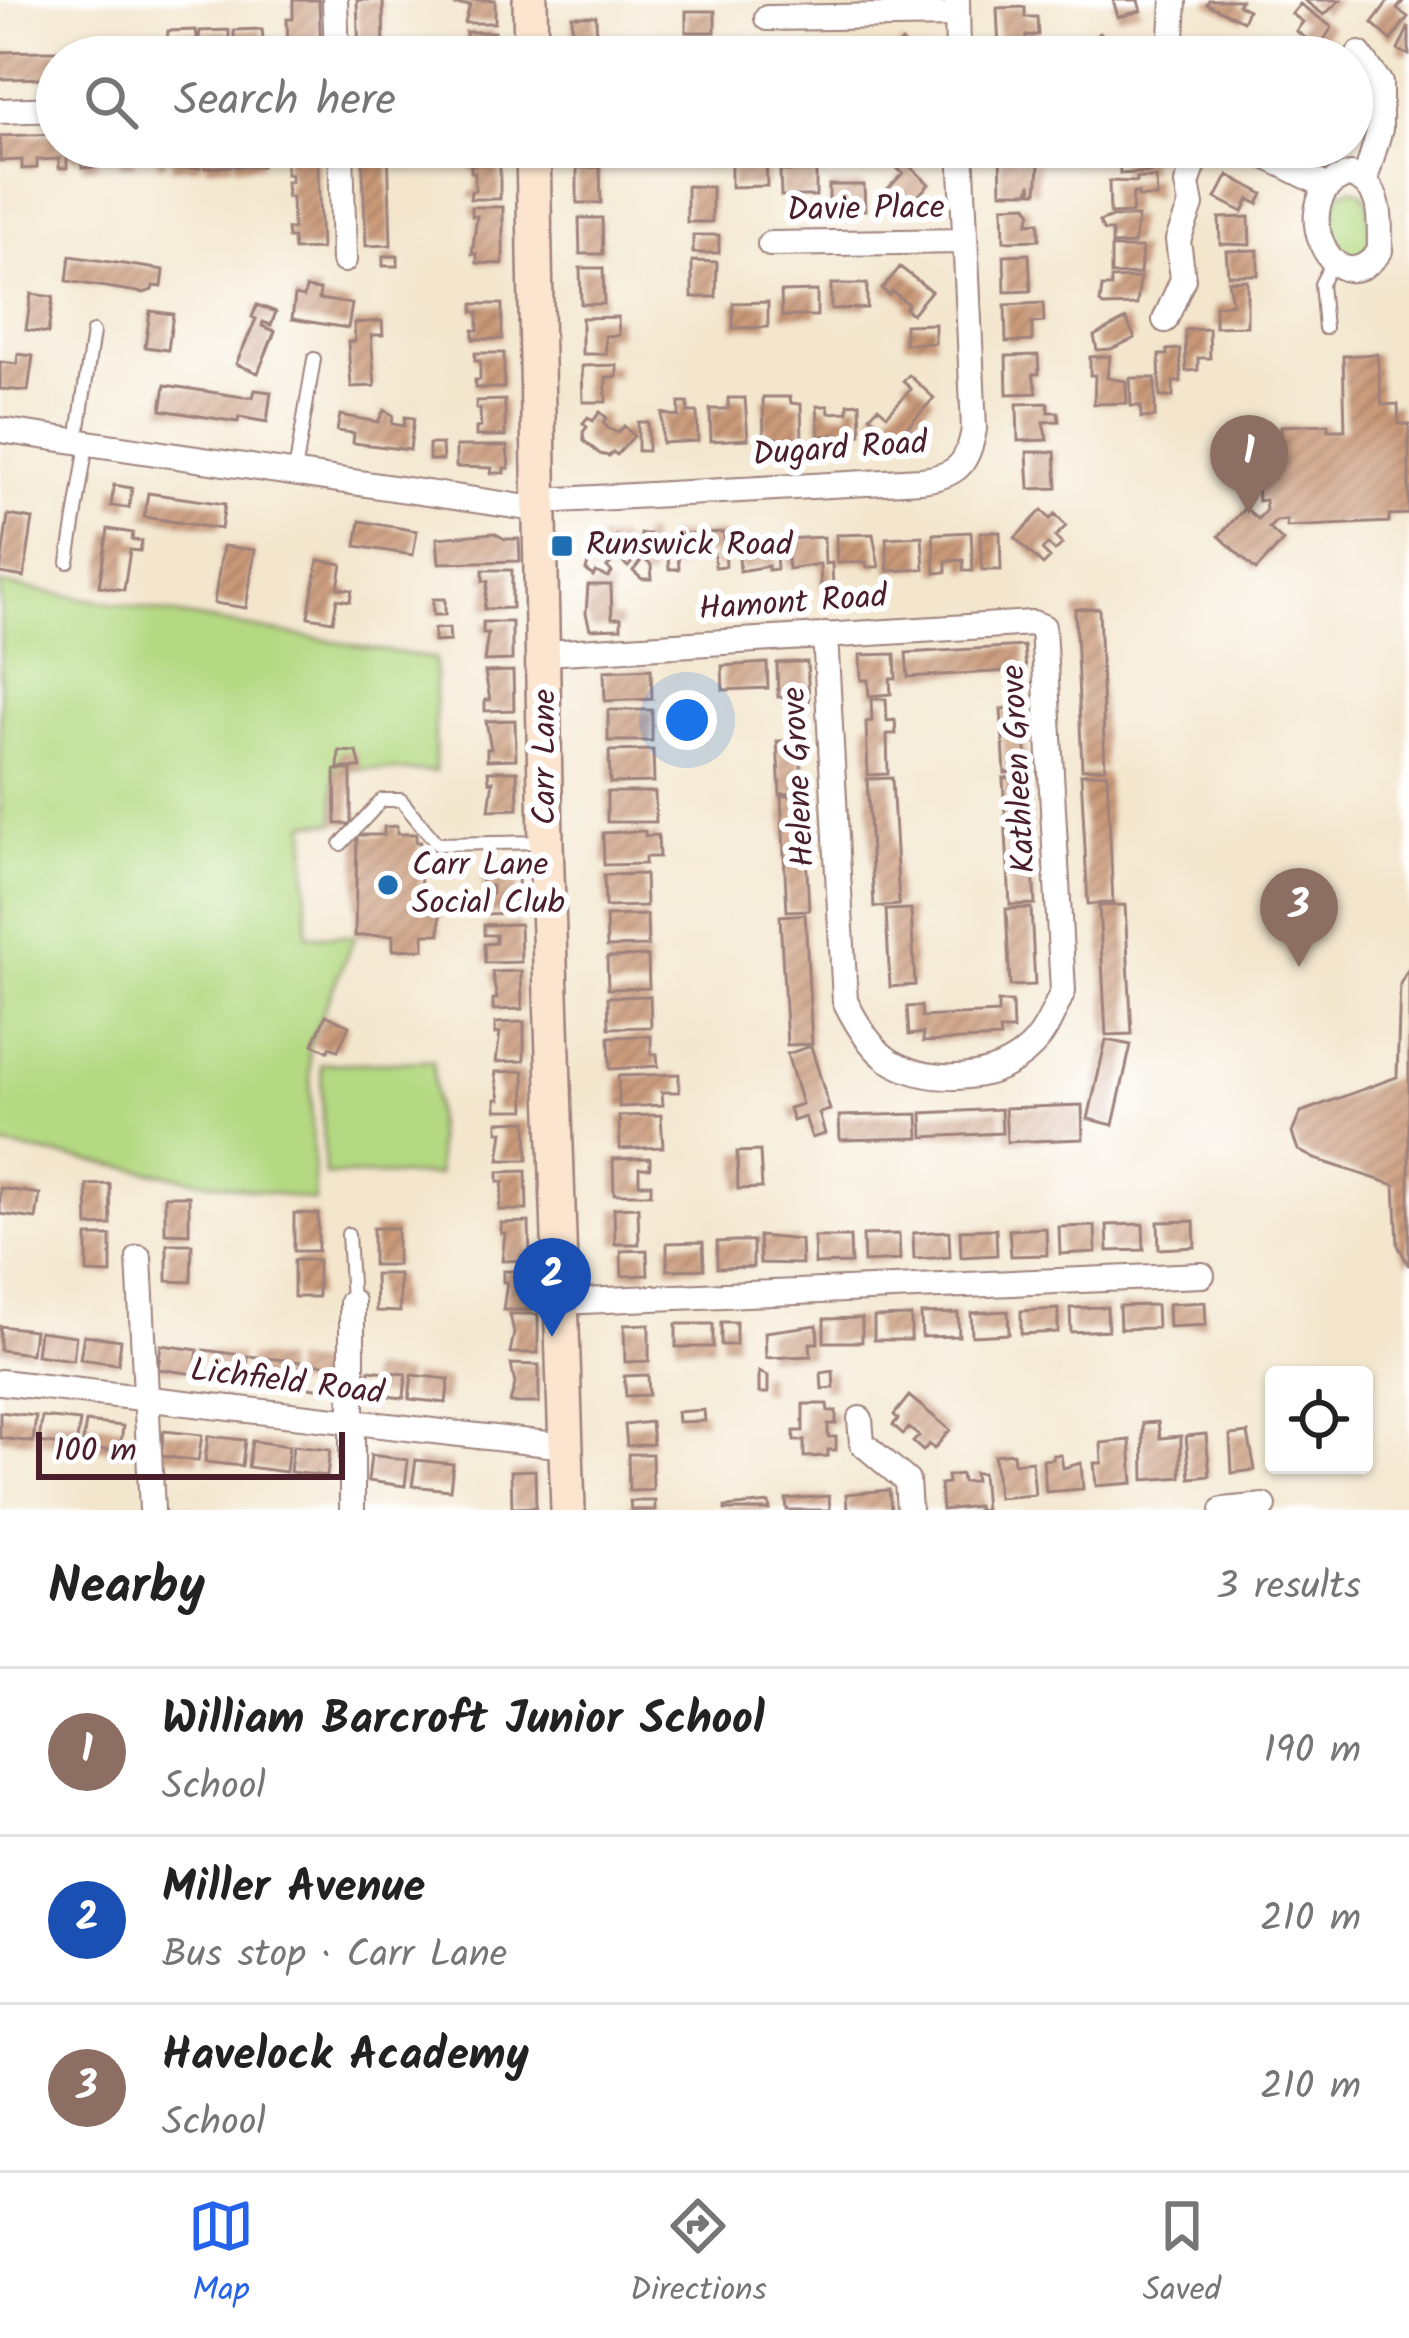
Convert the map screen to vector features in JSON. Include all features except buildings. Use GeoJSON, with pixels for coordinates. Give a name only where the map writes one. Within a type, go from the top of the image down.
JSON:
{"type":"FeatureCollection","features":[{"type":"Feature","properties":{"kind":"street"},"geometry":{"type":"LineString","coordinates":[[335,0],[337,36]]}},
{"type":"Feature","properties":{"kind":"street"},"geometry":{"type":"LineString","coordinates":[[530,0],[531,36]]}},
{"type":"Feature","properties":{"kind":"street"},"geometry":{"type":"LineString","coordinates":[[1172,36],[1174,0]]}},
{"type":"Feature","properties":{"kind":"street"},"geometry":{"type":"LineString","coordinates":[[767,18],[957,8]]}},
{"type":"Feature","properties":{"kind":"street"},"geometry":{"type":"LineString","coordinates":[[1373,67],[1389,81],[1373,151]]}},
{"type":"Feature","properties":{"kind":"street"},"geometry":{"type":"LineString","coordinates":[[0,111],[36,110]]}},
{"type":"Feature","properties":{"kind":"street"},"geometry":{"type":"LineString","coordinates":[[341,168],[344,260]]}},
{"type":"Feature","properties":{"kind":"street","name":"Carr Lane"},"geometry":{"type":"LineString","coordinates":[[534,168],[546,842],[568,1510]]}},
{"type":"Feature","properties":{"kind":"street","name":"Dugard Road"},"geometry":{"type":"LineString","coordinates":[[542,505],[921,480],[959,470],[970,453],[974,429],[962,168]]}},
{"type":"Feature","properties":{"kind":"street"},"geometry":{"type":"LineString","coordinates":[[1165,320],[1183,279],[1178,240],[1190,205],[1187,184],[1193,168]]}},
{"type":"Feature","properties":{"kind":"street"},"geometry":{"type":"LineString","coordinates":[[1290,168],[1326,186]]}},
{"type":"Feature","properties":{"kind":"street"},"geometry":{"type":"LineString","coordinates":[[1364,180],[1368,168]]}},
{"type":"Feature","properties":{"kind":"street"},"geometry":{"type":"LineString","coordinates":[[1352,176],[1375,191],[1380,251],[1372,262],[1345,269],[1332,263],[1320,248],[1319,202],[1326,186],[1352,176]]}},
{"type":"Feature","properties":{"kind":"street","name":"Davie Place"},"geometry":{"type":"LineString","coordinates":[[770,244],[964,241]]}},
{"type":"Feature","properties":{"kind":"street"},"geometry":{"type":"LineString","coordinates":[[0,430],[542,505]]}},
{"type":"Feature","properties":{"kind":"street","name":"Hamont Road"},"geometry":{"type":"LineString","coordinates":[[545,653],[1033,623],[1043,627]]}},
{"type":"Feature","properties":{"kind":"street","name":"Kathleen Grove"},"geometry":{"type":"LineString","coordinates":[[840,915],[845,1001],[891,1061],[934,1077],[988,1073],[1026,1053],[1037,1041],[1063,991],[1043,627]]}},
{"type":"Feature","properties":{"kind":"street","name":"Helene Grove"},"geometry":{"type":"LineString","coordinates":[[824,635],[840,915]]}},
{"type":"Feature","properties":{"kind":"street"},"geometry":{"type":"LineString","coordinates":[[139,1258],[152,1510]]}},
{"type":"Feature","properties":{"kind":"street"},"geometry":{"type":"LineString","coordinates":[[559,1302],[1202,1275]]}},
{"type":"Feature","properties":{"kind":"street"},"geometry":{"type":"LineString","coordinates":[[352,1302],[352,1510]]}},
{"type":"Feature","properties":{"kind":"street","name":"Lichfield Road"},"geometry":{"type":"LineString","coordinates":[[0,1382],[566,1446]]}},
{"type":"Feature","properties":{"kind":"street"},"geometry":{"type":"LineString","coordinates":[[860,1419],[862,1443],[907,1480],[909,1510]]}},
{"type":"Feature","properties":{"kind":"street"},"geometry":{"type":"LineString","coordinates":[[1223,1510],[1264,1506]]}},
{"type":"Feature","properties":{"kind":"lane"},"geometry":{"type":"LineString","coordinates":[[1325,328],[1321,284],[1332,263]]}},
{"type":"Feature","properties":{"kind":"lane"},"geometry":{"type":"LineString","coordinates":[[68,562],[93,332]]}},
{"type":"Feature","properties":{"kind":"lane"},"geometry":{"type":"LineString","coordinates":[[295,472],[314,359]]}},
{"type":"Feature","properties":{"kind":"lane"},"geometry":{"type":"LineString","coordinates":[[341,844],[382,800],[401,800],[437,844],[546,842]]}},
{"type":"Feature","properties":{"kind":"lane"},"geometry":{"type":"LineString","coordinates":[[348,1234],[352,1302]]}},
{"type":"Feature","properties":{"kind":"green space"},"geometry":{"type":"Polygon","coordinates":[[[1352,188],[1363,193],[1368,204],[1371,244],[1355,258],[1340,248],[1333,220],[1340,192],[1352,188]]]}},
{"type":"Feature","properties":{"kind":"green space"},"geometry":{"type":"Polygon","coordinates":[[[0,584],[435,659],[435,772],[334,768],[334,823],[306,823],[307,936],[355,936],[309,1045],[315,1201],[0,1145],[0,584]]]}},
{"type":"Feature","properties":{"kind":"green space"},"geometry":{"type":"Polygon","coordinates":[[[433,1061],[438,1175],[325,1175],[321,1064],[433,1061]]]}},
{"type":"Feature","properties":{"kind":"place","name":"William Barcroft Junior School"},"geometry":{"type":"Point","coordinates":[1249,514]}},
{"type":"Feature","properties":{"kind":"place","name":"Runswick Road"},"geometry":{"type":"Point","coordinates":[562,546]}},
{"type":"Feature","properties":{"kind":"place","name":"Carr Lane Social Club"},"geometry":{"type":"Point","coordinates":[388,885]}},
{"type":"Feature","properties":{"kind":"place","name":"Havelock Academy"},"geometry":{"type":"Point","coordinates":[1299,967]}},
{"type":"Feature","properties":{"kind":"place","name":"Miller Avenue"},"geometry":{"type":"Point","coordinates":[552,1337]}}]}
